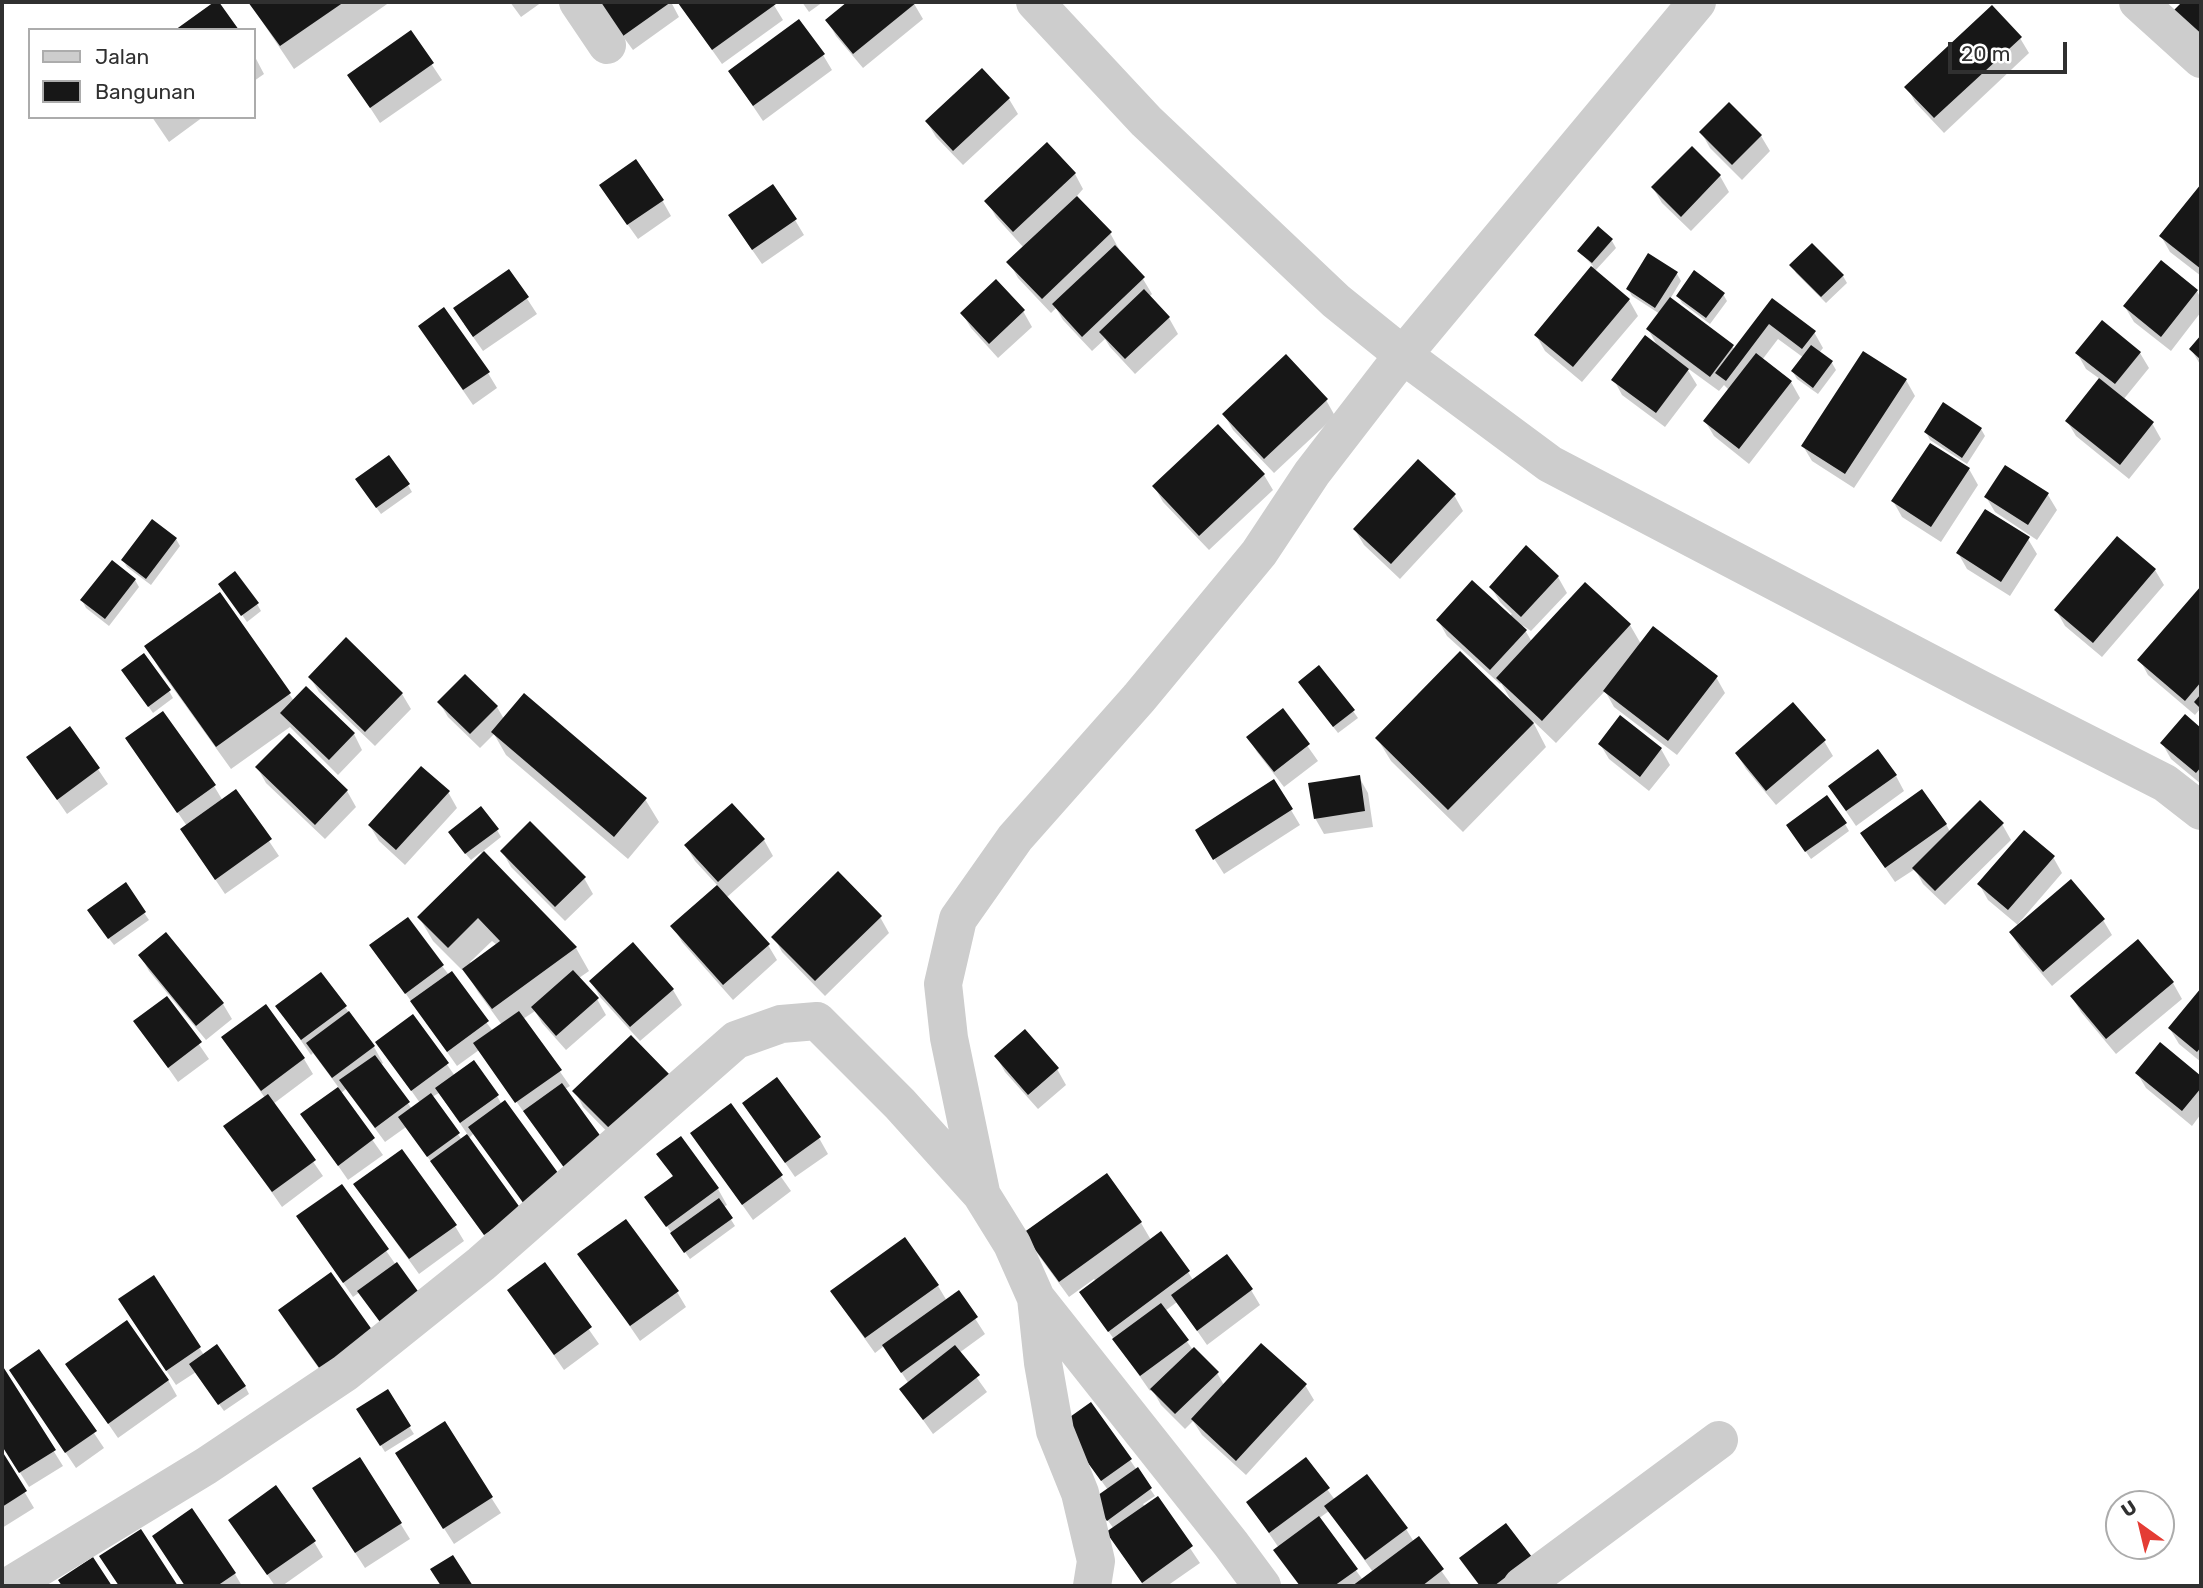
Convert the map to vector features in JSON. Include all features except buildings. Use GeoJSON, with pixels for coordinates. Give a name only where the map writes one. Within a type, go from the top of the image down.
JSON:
{"type":"FeatureCollection","features":[{"type":"Feature","properties":{"kind":"street"},"geometry":{"type":"LineString","coordinates":[[578,2],[607,45]]}},
{"type":"Feature","properties":{"kind":"street"},"geometry":{"type":"LineString","coordinates":[[1035,2],[1146,121],[1336,301],[1403,355],[1550,464],[2165,783],[2201,811]]}},
{"type":"Feature","properties":{"kind":"street"},"geometry":{"type":"LineString","coordinates":[[981,1194],[949,1038],[943,984],[958,919],[1015,838],[1139,698],[1259,553],[1312,473],[1403,355],[1697,2]]}},
{"type":"Feature","properties":{"kind":"street"},"geometry":{"type":"LineString","coordinates":[[2138,2],[2201,59]]}},
{"type":"Feature","properties":{"kind":"street"},"geometry":{"type":"LineString","coordinates":[[9,1586],[206,1466],[345,1373],[481,1265],[736,1040],[781,1024],[817,1021],[900,1104],[981,1194],[1012,1244],[1036,1298],[1262,1586]]}},
{"type":"Feature","properties":{"kind":"street"},"geometry":{"type":"LineString","coordinates":[[1036,1298],[1043,1363],[1055,1431],[1080,1493],[1097,1561],[1092,1586]]}},
{"type":"Feature","properties":{"kind":"street"},"geometry":{"type":"LineString","coordinates":[[1522,1586],[1719,1440]]}}]}
